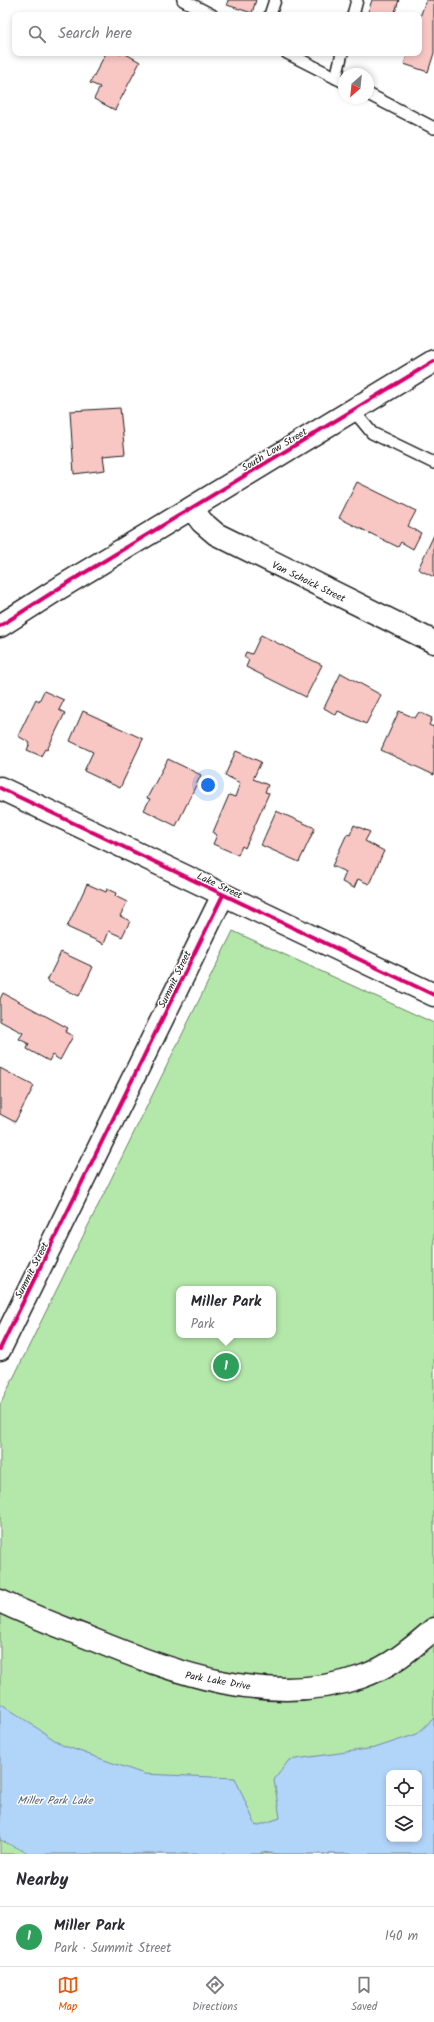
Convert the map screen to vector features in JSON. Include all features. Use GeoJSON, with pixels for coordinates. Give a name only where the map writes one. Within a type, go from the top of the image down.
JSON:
{"type":"FeatureCollection","features":[{"type":"Feature","properties":{"kind":"street","name":"South Low Street"},"geometry":{"type":"LineString","coordinates":[[0,626],[68,583],[434,361]]}},
{"type":"Feature","properties":{"kind":"street","name":"Van Schoick Street"},"geometry":{"type":"LineString","coordinates":[[192,509],[202,522],[216,534],[434,642]]}},
{"type":"Feature","properties":{"kind":"street","name":"Lake Street"},"geometry":{"type":"LineString","coordinates":[[0,788],[434,995]]}},
{"type":"Feature","properties":{"kind":"street","name":"Summit Street"},"geometry":{"type":"LineString","coordinates":[[0,1349],[223,895]]}},
{"type":"Feature","properties":{"kind":"street","name":"Park Lake Drive"},"geometry":{"type":"LineString","coordinates":[[0,1601],[148,1662],[192,1676],[233,1684],[275,1688],[323,1687],[362,1677],[404,1656],[434,1629]]}},
{"type":"Feature","properties":{"kind":"lane"},"geometry":{"type":"LineString","coordinates":[[183,0],[206,12]]}},
{"type":"Feature","properties":{"kind":"lane"},"geometry":{"type":"LineString","coordinates":[[271,12],[275,0]]}},
{"type":"Feature","properties":{"kind":"lane"},"geometry":{"type":"LineString","coordinates":[[354,12],[357,0]]}},
{"type":"Feature","properties":{"kind":"lane"},"geometry":{"type":"LineString","coordinates":[[293,56],[338,79]]}},
{"type":"Feature","properties":{"kind":"lane"},"geometry":{"type":"LineString","coordinates":[[341,68],[342,56]]}},
{"type":"Feature","properties":{"kind":"lane"},"geometry":{"type":"LineString","coordinates":[[374,97],[434,126]]}},
{"type":"Feature","properties":{"kind":"lane"},"geometry":{"type":"LineString","coordinates":[[353,410],[372,433],[434,463]]}},
{"type":"Feature","properties":{"kind":"green space"},"geometry":{"type":"Polygon","coordinates":[[[233,931],[434,1023],[434,1854],[0,1854],[0,1405],[233,931]]]}},
{"type":"Feature","properties":{"kind":"water","name":"Miller Park Lake"},"geometry":{"type":"Polygon","coordinates":[[[0,1703],[62,1745],[144,1774],[235,1778],[256,1826],[280,1818],[274,1780],[289,1760],[375,1748],[417,1734],[434,1718],[434,1854],[277,1854],[262,1852],[260,1854],[30,1854],[0,1840],[0,1703]]]}},
{"type":"Feature","properties":{"kind":"building"},"geometry":{"type":"Polygon","coordinates":[[[228,0],[256,0],[252,12],[227,5],[228,0]]]}},
{"type":"Feature","properties":{"kind":"building"},"geometry":{"type":"Polygon","coordinates":[[[372,0],[399,0],[395,12],[368,12],[372,0]]]}},
{"type":"Feature","properties":{"kind":"building"},"geometry":{"type":"Polygon","coordinates":[[[426,0],[434,0],[434,53],[428,72],[404,64],[407,56],[422,56],[422,12],[426,0]]]}},
{"type":"Feature","properties":{"kind":"building"},"geometry":{"type":"Polygon","coordinates":[[[104,56],[129,56],[140,62],[115,110],[94,99],[100,87],[90,83],[104,56]]]}},
{"type":"Feature","properties":{"kind":"building"},"geometry":{"type":"Polygon","coordinates":[[[120,408],[125,454],[103,456],[105,470],[74,474],[70,411],[120,408]]]}},
{"type":"Feature","properties":{"kind":"building"},"geometry":{"type":"Polygon","coordinates":[[[357,482],[416,511],[408,526],[421,533],[413,549],[401,542],[398,547],[339,518],[357,482]]]}},
{"type":"Feature","properties":{"kind":"building"},"geometry":{"type":"Polygon","coordinates":[[[434,535],[434,577],[418,569],[434,535]]]}},
{"type":"Feature","properties":{"kind":"building"},"geometry":{"type":"Polygon","coordinates":[[[261,635],[322,665],[306,697],[246,667],[249,660],[244,657],[246,652],[252,654],[261,635]]]}},
{"type":"Feature","properties":{"kind":"building"},"geometry":{"type":"Polygon","coordinates":[[[341,673],[381,695],[366,724],[338,711],[336,715],[324,708],[341,673]]]}},
{"type":"Feature","properties":{"kind":"building"},"geometry":{"type":"Polygon","coordinates":[[[44,691],[64,700],[59,710],[65,713],[47,750],[45,749],[41,756],[27,750],[30,743],[18,736],[36,699],[39,701],[44,691]]]}},
{"type":"Feature","properties":{"kind":"building"},"geometry":{"type":"Polygon","coordinates":[[[83,711],[143,739],[120,788],[84,771],[93,752],[70,741],[83,711]]]}},
{"type":"Feature","properties":{"kind":"building"},"geometry":{"type":"Polygon","coordinates":[[[399,711],[415,718],[419,712],[432,718],[429,725],[434,727],[434,775],[381,750],[399,711]]]}},
{"type":"Feature","properties":{"kind":"building"},"geometry":{"type":"Polygon","coordinates":[[[236,751],[261,762],[253,779],[268,785],[265,792],[269,793],[245,848],[242,846],[238,855],[213,844],[217,835],[213,833],[229,795],[235,797],[240,783],[225,775],[236,751]]]}},
{"type":"Feature","properties":{"kind":"building"},"geometry":{"type":"Polygon","coordinates":[[[168,759],[201,775],[176,826],[144,810],[150,799],[147,798],[168,759]]]}},
{"type":"Feature","properties":{"kind":"building"},"geometry":{"type":"Polygon","coordinates":[[[276,811],[315,828],[299,862],[261,845],[276,811]]]}},
{"type":"Feature","properties":{"kind":"building"},"geometry":{"type":"Polygon","coordinates":[[[354,825],[370,832],[365,841],[384,851],[369,884],[358,879],[354,888],[342,882],[346,872],[332,866],[347,834],[350,835],[354,825]]]}},
{"type":"Feature","properties":{"kind":"building"},"geometry":{"type":"Polygon","coordinates":[[[87,884],[106,892],[107,889],[116,893],[115,896],[127,902],[120,916],[130,921],[122,937],[109,931],[104,944],[67,927],[87,884]]]}},
{"type":"Feature","properties":{"kind":"building"},"geometry":{"type":"Polygon","coordinates":[[[61,952],[93,967],[79,996],[47,981],[61,952]]]}},
{"type":"Feature","properties":{"kind":"building"},"geometry":{"type":"Polygon","coordinates":[[[3,993],[68,1028],[65,1032],[73,1036],[60,1060],[52,1055],[49,1061],[27,1049],[29,1044],[19,1039],[23,1033],[0,1021],[0,999],[3,993]]]}},
{"type":"Feature","properties":{"kind":"building"},"geometry":{"type":"Polygon","coordinates":[[[0,1068],[34,1086],[15,1122],[0,1114],[0,1068]]]}},
{"type":"Feature","properties":{"kind":"cycle path"},"geometry":{"type":"LineString","coordinates":[[0,626],[61,587],[434,361]]}},
{"type":"Feature","properties":{"kind":"cycle path"},"geometry":{"type":"LineString","coordinates":[[0,788],[434,995]]}},
{"type":"Feature","properties":{"kind":"cycle path"},"geometry":{"type":"LineString","coordinates":[[0,1349],[223,895]]}},
{"type":"Feature","properties":{"kind":"place","name":"Miller Park"},"geometry":{"type":"Point","coordinates":[226,1366]}}]}
